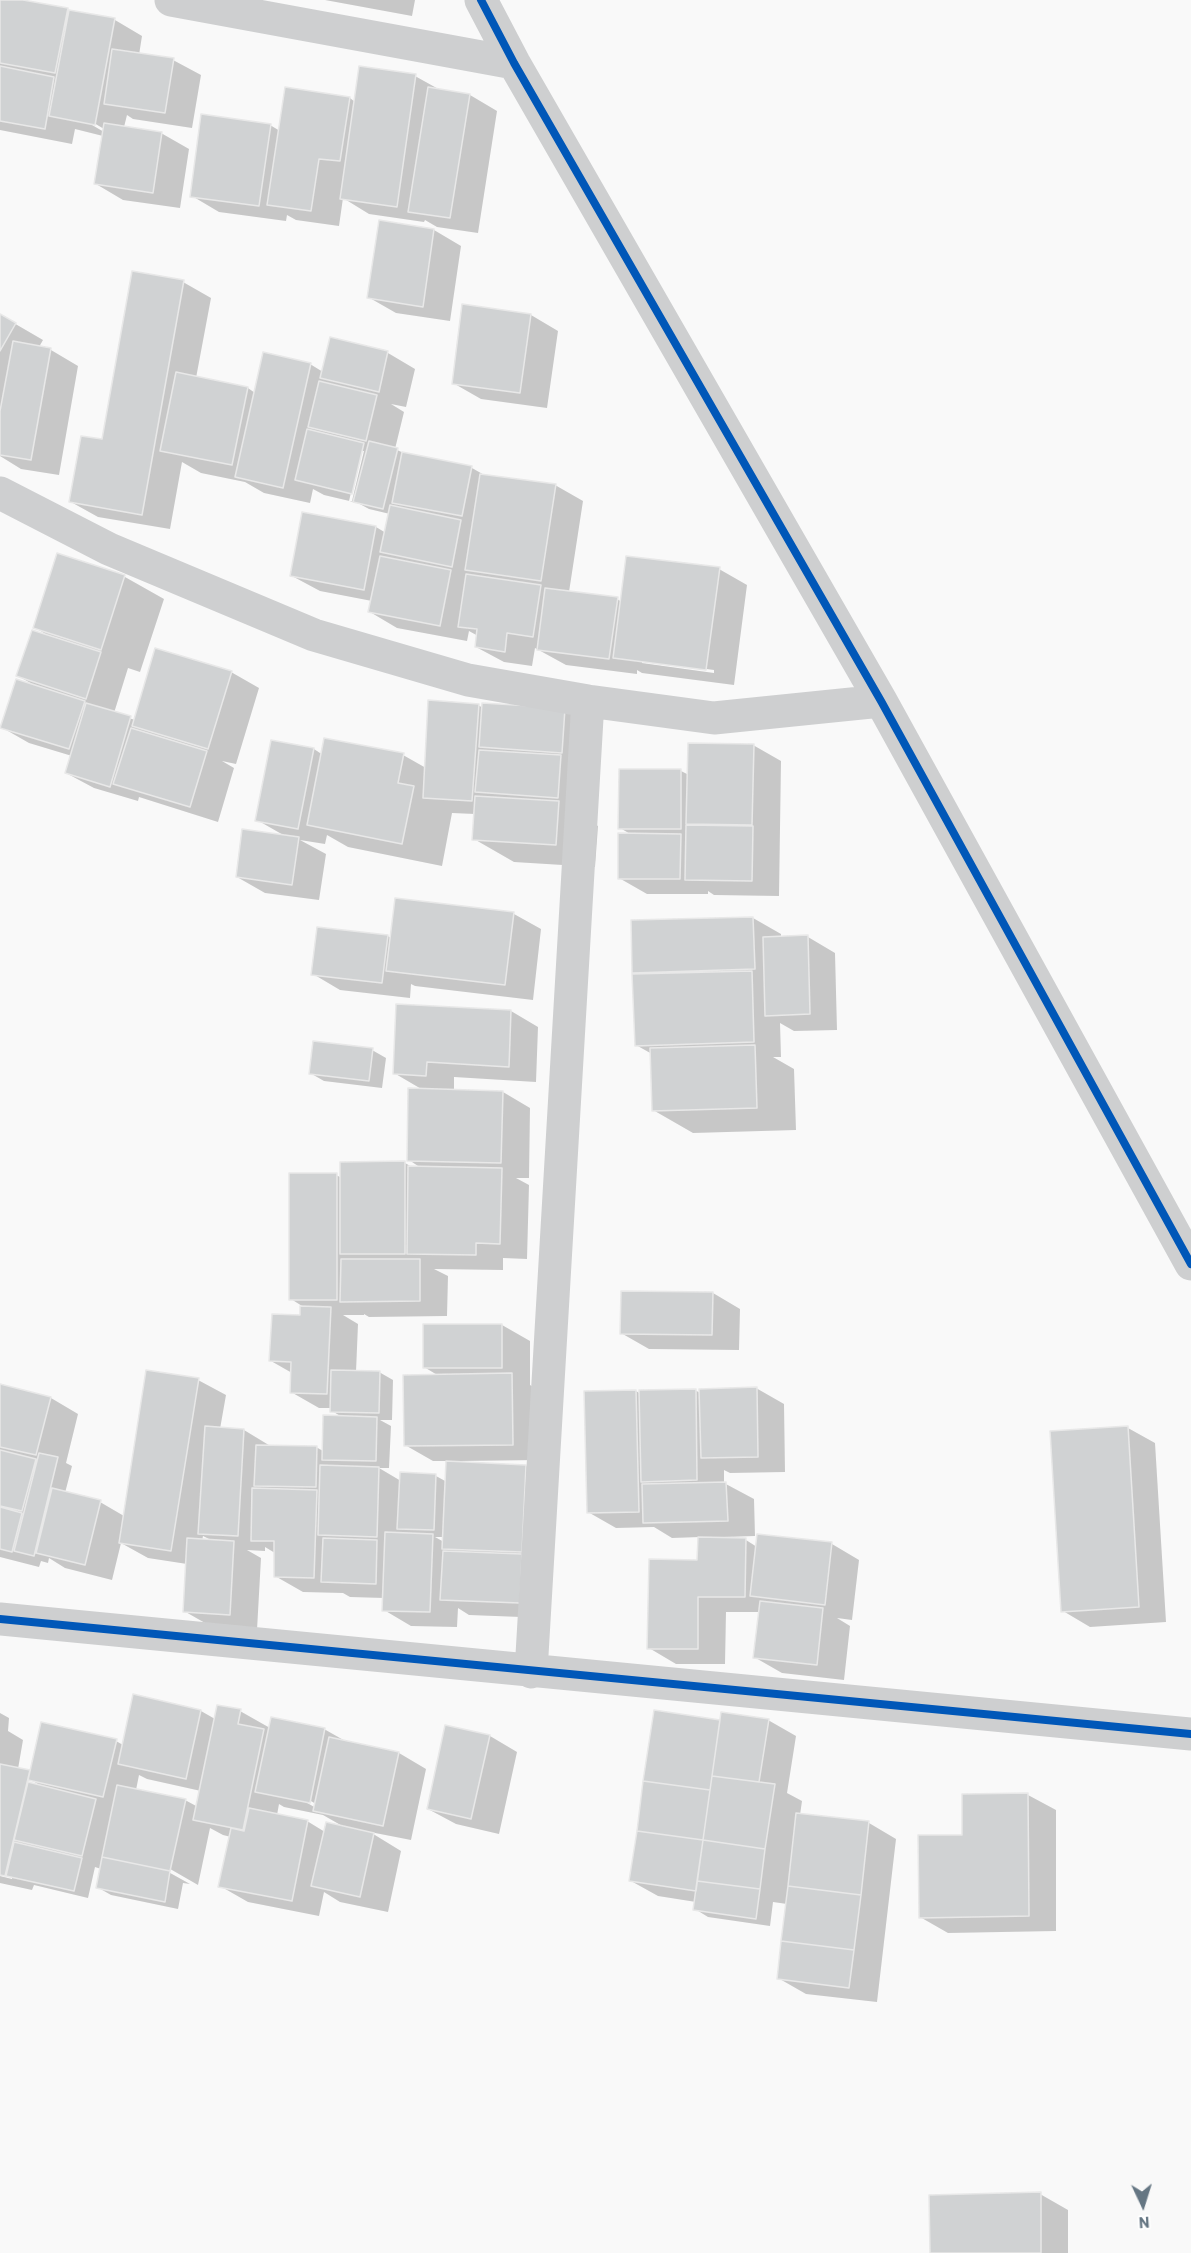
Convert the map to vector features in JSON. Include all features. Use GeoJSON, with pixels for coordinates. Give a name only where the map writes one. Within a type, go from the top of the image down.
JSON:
{"type":"FeatureCollection","features":[{"type":"Feature","properties":{"kind":"street"},"geometry":{"type":"LineString","coordinates":[[171,0],[514,63]]}},
{"type":"Feature","properties":{"kind":"street"},"geometry":{"type":"LineString","coordinates":[[481,0],[514,63],[881,701],[1191,1264]]}},
{"type":"Feature","properties":{"kind":"street"},"geometry":{"type":"LineString","coordinates":[[0,493],[109,549],[314,635],[468,680],[588,701],[714,718],[881,701]]}},
{"type":"Feature","properties":{"kind":"street"},"geometry":{"type":"LineString","coordinates":[[531,1672],[588,701]]}},
{"type":"Feature","properties":{"kind":"street"},"geometry":{"type":"LineString","coordinates":[[0,1619],[1191,1734]]}},
{"type":"Feature","properties":{"kind":"building"},"geometry":{"type":"Polygon","coordinates":[[[0,0],[23,0],[68,8],[55,73],[0,63],[0,0]]]}},
{"type":"Feature","properties":{"kind":"building"},"geometry":{"type":"Polygon","coordinates":[[[69,10],[115,18],[95,125],[49,116],[69,10]]]}},
{"type":"Feature","properties":{"kind":"building"},"geometry":{"type":"Polygon","coordinates":[[[112,49],[174,58],[165,113],[104,104],[112,49]]]}},
{"type":"Feature","properties":{"kind":"building"},"geometry":{"type":"Polygon","coordinates":[[[0,66],[54,77],[45,129],[0,121],[0,66]]]}},
{"type":"Feature","properties":{"kind":"building"},"geometry":{"type":"Polygon","coordinates":[[[359,66],[416,74],[397,207],[340,199],[359,66]]]}},
{"type":"Feature","properties":{"kind":"building"},"geometry":{"type":"Polygon","coordinates":[[[285,87],[350,97],[340,161],[319,159],[311,211],[267,205],[285,87]]]}},
{"type":"Feature","properties":{"kind":"building"},"geometry":{"type":"Polygon","coordinates":[[[428,87],[470,94],[450,218],[408,212],[428,87]]]}},
{"type":"Feature","properties":{"kind":"building"},"geometry":{"type":"Polygon","coordinates":[[[201,114],[271,124],[259,206],[190,197],[201,114]]]}},
{"type":"Feature","properties":{"kind":"building"},"geometry":{"type":"Polygon","coordinates":[[[104,123],[162,132],[153,193],[94,184],[104,123]]]}},
{"type":"Feature","properties":{"kind":"building"},"geometry":{"type":"Polygon","coordinates":[[[379,220],[434,229],[423,307],[367,298],[379,220]]]}},
{"type":"Feature","properties":{"kind":"building"},"geometry":{"type":"Polygon","coordinates":[[[132,271],[184,280],[142,515],[69,502],[81,436],[102,439],[132,271]]]}},
{"type":"Feature","properties":{"kind":"building"},"geometry":{"type":"Polygon","coordinates":[[[462,304],[531,314],[520,393],[452,384],[462,304]]]}},
{"type":"Feature","properties":{"kind":"building"},"geometry":{"type":"Polygon","coordinates":[[[0,314],[16,323],[0,351],[0,314]]]}},
{"type":"Feature","properties":{"kind":"building"},"geometry":{"type":"Polygon","coordinates":[[[330,337],[388,351],[379,392],[320,378],[330,337]]]}},
{"type":"Feature","properties":{"kind":"building"},"geometry":{"type":"Polygon","coordinates":[[[13,341],[51,348],[31,460],[0,455],[0,411],[13,341]]]}},
{"type":"Feature","properties":{"kind":"building"},"geometry":{"type":"Polygon","coordinates":[[[263,352],[311,363],[283,488],[235,477],[263,352]]]}},
{"type":"Feature","properties":{"kind":"building"},"geometry":{"type":"Polygon","coordinates":[[[176,372],[248,387],[232,465],[160,451],[176,372]]]}},
{"type":"Feature","properties":{"kind":"building"},"geometry":{"type":"Polygon","coordinates":[[[319,381],[377,395],[366,441],[308,427],[319,381]]]}},
{"type":"Feature","properties":{"kind":"building"},"geometry":{"type":"Polygon","coordinates":[[[307,429],[364,443],[352,494],[295,480],[307,429]]]}},
{"type":"Feature","properties":{"kind":"building"},"geometry":{"type":"Polygon","coordinates":[[[369,441],[398,448],[383,509],[353,502],[369,441]]]}},
{"type":"Feature","properties":{"kind":"building"},"geometry":{"type":"Polygon","coordinates":[[[402,452],[472,466],[462,516],[392,503],[402,452]]]}},
{"type":"Feature","properties":{"kind":"building"},"geometry":{"type":"Polygon","coordinates":[[[480,474],[556,484],[541,581],[465,570],[480,474]]]}},
{"type":"Feature","properties":{"kind":"building"},"geometry":{"type":"Polygon","coordinates":[[[390,505],[461,520],[452,567],[380,552],[390,505]]]}},
{"type":"Feature","properties":{"kind":"building"},"geometry":{"type":"Polygon","coordinates":[[[302,512],[376,526],[364,590],[290,576],[302,512]]]}},
{"type":"Feature","properties":{"kind":"building"},"geometry":{"type":"Polygon","coordinates":[[[57,553],[125,575],[101,650],[33,628],[57,553]]]}},
{"type":"Feature","properties":{"kind":"building"},"geometry":{"type":"Polygon","coordinates":[[[380,556],[451,570],[440,626],[368,612],[380,556]]]}},
{"type":"Feature","properties":{"kind":"building"},"geometry":{"type":"Polygon","coordinates":[[[626,556],[720,567],[706,670],[613,658],[626,556]]]}},
{"type":"Feature","properties":{"kind":"building"},"geometry":{"type":"Polygon","coordinates":[[[466,574],[541,585],[533,637],[507,633],[505,652],[475,647],[477,629],[458,627],[466,574]]]}},
{"type":"Feature","properties":{"kind":"building"},"geometry":{"type":"Polygon","coordinates":[[[545,588],[618,597],[609,659],[537,650],[545,588]]]}},
{"type":"Feature","properties":{"kind":"building"},"geometry":{"type":"Polygon","coordinates":[[[32,630],[101,652],[86,699],[16,676],[32,630]]]}},
{"type":"Feature","properties":{"kind":"building"},"geometry":{"type":"Polygon","coordinates":[[[155,648],[232,671],[208,749],[132,726],[155,648]]]}},
{"type":"Feature","properties":{"kind":"building"},"geometry":{"type":"Polygon","coordinates":[[[16,679],[85,701],[69,749],[0,728],[16,679]]]}},
{"type":"Feature","properties":{"kind":"building"},"geometry":{"type":"Polygon","coordinates":[[[428,700],[479,704],[472,801],[423,798],[428,700]]]}},
{"type":"Feature","properties":{"kind":"building"},"geometry":{"type":"Polygon","coordinates":[[[86,703],[131,716],[110,787],[65,773],[86,703]]]}},
{"type":"Feature","properties":{"kind":"building"},"geometry":{"type":"Polygon","coordinates":[[[482,703],[565,708],[562,753],[479,747],[482,703]]]}},
{"type":"Feature","properties":{"kind":"building"},"geometry":{"type":"Polygon","coordinates":[[[131,728],[207,751],[190,807],[113,784],[131,728]]]}},
{"type":"Feature","properties":{"kind":"building"},"geometry":{"type":"Polygon","coordinates":[[[324,738],[404,753],[398,783],[414,786],[402,844],[307,825],[324,738]]]}},
{"type":"Feature","properties":{"kind":"building"},"geometry":{"type":"Polygon","coordinates":[[[271,740],[314,748],[298,829],[255,821],[271,740]]]}},
{"type":"Feature","properties":{"kind":"building"},"geometry":{"type":"Polygon","coordinates":[[[688,743],[754,744],[752,825],[686,824],[688,743]]]}},
{"type":"Feature","properties":{"kind":"building"},"geometry":{"type":"Polygon","coordinates":[[[479,750],[561,755],[558,798],[475,792],[479,750]]]}},
{"type":"Feature","properties":{"kind":"building"},"geometry":{"type":"Polygon","coordinates":[[[619,769],[681,769],[681,829],[618,829],[619,769]]]}},
{"type":"Feature","properties":{"kind":"building"},"geometry":{"type":"Polygon","coordinates":[[[475,796],[559,801],[556,845],[472,840],[475,796]]]}},
{"type":"Feature","properties":{"kind":"building"},"geometry":{"type":"Polygon","coordinates":[[[686,825],[753,826],[752,881],[685,880],[686,825]]]}},
{"type":"Feature","properties":{"kind":"building"},"geometry":{"type":"Polygon","coordinates":[[[242,829],[299,837],[292,885],[236,877],[242,829]]]}},
{"type":"Feature","properties":{"kind":"building"},"geometry":{"type":"Polygon","coordinates":[[[618,833],[681,834],[680,879],[618,879],[618,833]]]}},
{"type":"Feature","properties":{"kind":"building"},"geometry":{"type":"Polygon","coordinates":[[[395,898],[514,912],[505,985],[386,971],[395,898]]]}},
{"type":"Feature","properties":{"kind":"building"},"geometry":{"type":"Polygon","coordinates":[[[753,917],[755,969],[632,973],[631,920],[753,917]]]}},
{"type":"Feature","properties":{"kind":"building"},"geometry":{"type":"Polygon","coordinates":[[[317,927],[388,935],[382,983],[311,975],[317,927]]]}},
{"type":"Feature","properties":{"kind":"building"},"geometry":{"type":"Polygon","coordinates":[[[808,935],[810,1014],[765,1016],[763,937],[808,935]]]}},
{"type":"Feature","properties":{"kind":"building"},"geometry":{"type":"Polygon","coordinates":[[[752,971],[754,1042],[635,1046],[632,974],[752,971]]]}},
{"type":"Feature","properties":{"kind":"building"},"geometry":{"type":"Polygon","coordinates":[[[396,1004],[511,1010],[509,1067],[427,1062],[426,1076],[393,1074],[396,1004]]]}},
{"type":"Feature","properties":{"kind":"building"},"geometry":{"type":"Polygon","coordinates":[[[313,1041],[373,1048],[369,1081],[309,1074],[313,1041]]]}},
{"type":"Feature","properties":{"kind":"building"},"geometry":{"type":"Polygon","coordinates":[[[755,1045],[757,1108],[652,1111],[650,1048],[755,1045]]]}},
{"type":"Feature","properties":{"kind":"building"},"geometry":{"type":"Polygon","coordinates":[[[408,1088],[503,1091],[501,1163],[407,1161],[408,1088]]]}},
{"type":"Feature","properties":{"kind":"building"},"geometry":{"type":"Polygon","coordinates":[[[405,1161],[405,1254],[340,1254],[340,1162],[405,1161]]]}},
{"type":"Feature","properties":{"kind":"building"},"geometry":{"type":"Polygon","coordinates":[[[408,1166],[502,1168],[500,1244],[476,1243],[476,1255],[407,1254],[408,1166]]]}},
{"type":"Feature","properties":{"kind":"building"},"geometry":{"type":"Polygon","coordinates":[[[289,1173],[337,1173],[337,1300],[289,1300],[289,1173]]]}},
{"type":"Feature","properties":{"kind":"building"},"geometry":{"type":"Polygon","coordinates":[[[341,1259],[420,1259],[420,1301],[340,1302],[341,1259]]]}},
{"type":"Feature","properties":{"kind":"building"},"geometry":{"type":"Polygon","coordinates":[[[621,1291],[713,1292],[712,1335],[620,1334],[621,1291]]]}},
{"type":"Feature","properties":{"kind":"building"},"geometry":{"type":"Polygon","coordinates":[[[300,1306],[331,1307],[327,1394],[290,1393],[291,1362],[269,1361],[272,1314],[300,1315],[300,1306]]]}},
{"type":"Feature","properties":{"kind":"building"},"geometry":{"type":"Polygon","coordinates":[[[423,1324],[502,1324],[502,1368],[423,1368],[423,1324]]]}},
{"type":"Feature","properties":{"kind":"building"},"geometry":{"type":"Polygon","coordinates":[[[146,1370],[199,1378],[171,1551],[119,1543],[146,1370]]]}},
{"type":"Feature","properties":{"kind":"building"},"geometry":{"type":"Polygon","coordinates":[[[331,1370],[380,1371],[379,1413],[330,1412],[331,1370]]]}},
{"type":"Feature","properties":{"kind":"building"},"geometry":{"type":"Polygon","coordinates":[[[512,1373],[513,1445],[404,1446],[403,1375],[512,1373]]]}},
{"type":"Feature","properties":{"kind":"building"},"geometry":{"type":"Polygon","coordinates":[[[0,1384],[51,1397],[36,1455],[0,1447],[0,1384]]]}},
{"type":"Feature","properties":{"kind":"building"},"geometry":{"type":"Polygon","coordinates":[[[757,1387],[758,1457],[701,1458],[699,1389],[757,1387]]]}},
{"type":"Feature","properties":{"kind":"building"},"geometry":{"type":"Polygon","coordinates":[[[696,1389],[697,1480],[641,1482],[639,1390],[696,1389]]]}},
{"type":"Feature","properties":{"kind":"building"},"geometry":{"type":"Polygon","coordinates":[[[636,1390],[639,1512],[587,1513],[584,1391],[636,1390]]]}},
{"type":"Feature","properties":{"kind":"building"},"geometry":{"type":"Polygon","coordinates":[[[323,1415],[377,1417],[376,1461],[322,1460],[323,1415]]]}},
{"type":"Feature","properties":{"kind":"building"},"geometry":{"type":"Polygon","coordinates":[[[205,1426],[244,1429],[238,1536],[198,1534],[205,1426]]]}},
{"type":"Feature","properties":{"kind":"building"},"geometry":{"type":"Polygon","coordinates":[[[1128,1426],[1139,1607],[1061,1612],[1050,1431],[1128,1426]]]}},
{"type":"Feature","properties":{"kind":"building"},"geometry":{"type":"Polygon","coordinates":[[[256,1445],[317,1446],[316,1487],[254,1486],[256,1445]]]}},
{"type":"Feature","properties":{"kind":"building"},"geometry":{"type":"Polygon","coordinates":[[[0,1450],[36,1459],[22,1511],[0,1506],[0,1450]]]}},
{"type":"Feature","properties":{"kind":"building"},"geometry":{"type":"Polygon","coordinates":[[[39,1453],[58,1457],[34,1556],[14,1551],[39,1453]]]}},
{"type":"Feature","properties":{"kind":"building"},"geometry":{"type":"Polygon","coordinates":[[[446,1461],[526,1465],[522,1552],[442,1549],[446,1461]]]}},
{"type":"Feature","properties":{"kind":"building"},"geometry":{"type":"Polygon","coordinates":[[[320,1465],[379,1467],[377,1537],[318,1535],[320,1465]]]}},
{"type":"Feature","properties":{"kind":"building"},"geometry":{"type":"Polygon","coordinates":[[[400,1472],[436,1474],[434,1530],[397,1529],[400,1472]]]}},
{"type":"Feature","properties":{"kind":"building"},"geometry":{"type":"Polygon","coordinates":[[[726,1482],[728,1521],[643,1523],[642,1484],[726,1482]]]}},
{"type":"Feature","properties":{"kind":"building"},"geometry":{"type":"Polygon","coordinates":[[[52,1488],[101,1500],[85,1565],[36,1553],[52,1488]]]}},
{"type":"Feature","properties":{"kind":"building"},"geometry":{"type":"Polygon","coordinates":[[[252,1488],[317,1490],[314,1578],[274,1577],[274,1541],[251,1541],[252,1488]]]}},
{"type":"Feature","properties":{"kind":"building"},"geometry":{"type":"Polygon","coordinates":[[[0,1507],[22,1513],[12,1552],[0,1549],[0,1507]]]}},
{"type":"Feature","properties":{"kind":"building"},"geometry":{"type":"Polygon","coordinates":[[[385,1532],[433,1534],[430,1612],[382,1611],[385,1532]]]}},
{"type":"Feature","properties":{"kind":"building"},"geometry":{"type":"Polygon","coordinates":[[[757,1534],[832,1542],[825,1605],[750,1596],[757,1534]]]}},
{"type":"Feature","properties":{"kind":"building"},"geometry":{"type":"Polygon","coordinates":[[[698,1537],[746,1538],[745,1597],[698,1597],[698,1649],[647,1649],[649,1559],[697,1560],[698,1537]]]}},
{"type":"Feature","properties":{"kind":"building"},"geometry":{"type":"Polygon","coordinates":[[[187,1538],[234,1541],[230,1615],[183,1612],[187,1538]]]}},
{"type":"Feature","properties":{"kind":"building"},"geometry":{"type":"Polygon","coordinates":[[[323,1538],[377,1540],[376,1584],[321,1582],[323,1538]]]}},
{"type":"Feature","properties":{"kind":"building"},"geometry":{"type":"Polygon","coordinates":[[[443,1551],[522,1554],[520,1603],[440,1600],[443,1551]]]}},
{"type":"Feature","properties":{"kind":"building"},"geometry":{"type":"Polygon","coordinates":[[[760,1601],[823,1608],[817,1665],[753,1658],[760,1601]]]}},
{"type":"Feature","properties":{"kind":"building"},"geometry":{"type":"Polygon","coordinates":[[[133,1694],[201,1710],[186,1779],[118,1764],[133,1694]]]}},
{"type":"Feature","properties":{"kind":"building"},"geometry":{"type":"Polygon","coordinates":[[[217,1705],[241,1709],[238,1724],[264,1729],[243,1830],[193,1820],[217,1705]]]}},
{"type":"Feature","properties":{"kind":"building"},"geometry":{"type":"Polygon","coordinates":[[[654,1710],[720,1720],[710,1790],[643,1781],[654,1710]]]}},
{"type":"Feature","properties":{"kind":"building"},"geometry":{"type":"Polygon","coordinates":[[[721,1712],[769,1719],[759,1782],[712,1776],[721,1712]]]}},
{"type":"Feature","properties":{"kind":"building"},"geometry":{"type":"Polygon","coordinates":[[[271,1717],[325,1728],[310,1803],[255,1792],[271,1717]]]}},
{"type":"Feature","properties":{"kind":"building"},"geometry":{"type":"Polygon","coordinates":[[[41,1722],[117,1739],[103,1797],[28,1780],[41,1722]]]}},
{"type":"Feature","properties":{"kind":"building"},"geometry":{"type":"Polygon","coordinates":[[[445,1725],[490,1735],[471,1819],[427,1809],[445,1725]]]}},
{"type":"Feature","properties":{"kind":"building"},"geometry":{"type":"Polygon","coordinates":[[[329,1737],[399,1752],[383,1826],[313,1811],[329,1737]]]}},
{"type":"Feature","properties":{"kind":"building"},"geometry":{"type":"Polygon","coordinates":[[[0,1764],[30,1770],[5,1876],[0,1875],[0,1764]]]}},
{"type":"Feature","properties":{"kind":"building"},"geometry":{"type":"Polygon","coordinates":[[[712,1776],[775,1784],[765,1849],[703,1840],[712,1776]]]}},
{"type":"Feature","properties":{"kind":"building"},"geometry":{"type":"Polygon","coordinates":[[[643,1781],[710,1790],[703,1840],[637,1831],[643,1781]]]}},
{"type":"Feature","properties":{"kind":"building"},"geometry":{"type":"Polygon","coordinates":[[[28,1782],[96,1799],[82,1856],[14,1840],[28,1782]]]}},
{"type":"Feature","properties":{"kind":"building"},"geometry":{"type":"Polygon","coordinates":[[[117,1785],[186,1799],[170,1871],[102,1857],[117,1785]]]}},
{"type":"Feature","properties":{"kind":"building"},"geometry":{"type":"Polygon","coordinates":[[[1028,1793],[1029,1916],[919,1918],[918,1835],[962,1835],[962,1794],[1028,1793]]]}},
{"type":"Feature","properties":{"kind":"building"},"geometry":{"type":"Polygon","coordinates":[[[249,1808],[308,1820],[292,1901],[218,1887],[231,1828],[244,1831],[249,1808]]]}},
{"type":"Feature","properties":{"kind":"building"},"geometry":{"type":"Polygon","coordinates":[[[796,1813],[869,1821],[861,1895],[788,1886],[796,1813]]]}},
{"type":"Feature","properties":{"kind":"building"},"geometry":{"type":"Polygon","coordinates":[[[326,1822],[374,1833],[360,1897],[311,1886],[326,1822]]]}},
{"type":"Feature","properties":{"kind":"building"},"geometry":{"type":"Polygon","coordinates":[[[637,1831],[703,1840],[696,1891],[629,1881],[637,1831]]]}},
{"type":"Feature","properties":{"kind":"building"},"geometry":{"type":"Polygon","coordinates":[[[703,1840],[765,1849],[760,1889],[697,1881],[703,1840]]]}},
{"type":"Feature","properties":{"kind":"building"},"geometry":{"type":"Polygon","coordinates":[[[14,1842],[82,1858],[74,1891],[6,1876],[14,1842]]]}},
{"type":"Feature","properties":{"kind":"building"},"geometry":{"type":"Polygon","coordinates":[[[102,1857],[170,1871],[165,1902],[96,1888],[102,1857]]]}},
{"type":"Feature","properties":{"kind":"building"},"geometry":{"type":"Polygon","coordinates":[[[697,1881],[760,1889],[756,1919],[693,1910],[697,1881]]]}},
{"type":"Feature","properties":{"kind":"building"},"geometry":{"type":"Polygon","coordinates":[[[788,1886],[861,1895],[854,1950],[781,1941],[788,1886]]]}},
{"type":"Feature","properties":{"kind":"building"},"geometry":{"type":"Polygon","coordinates":[[[781,1941],[854,1950],[849,1988],[777,1979],[781,1941]]]}},
{"type":"Feature","properties":{"kind":"building"},"geometry":{"type":"Polygon","coordinates":[[[1041,2192],[1041,2253],[930,2253],[929,2195],[1041,2192]]]}},
{"type":"Feature","properties":{"kind":"cycle path"},"geometry":{"type":"LineString","coordinates":[[481,0],[514,63],[881,701],[1191,1264]]}},
{"type":"Feature","properties":{"kind":"cycle path"},"geometry":{"type":"LineString","coordinates":[[0,1619],[1191,1734]]}}]}
